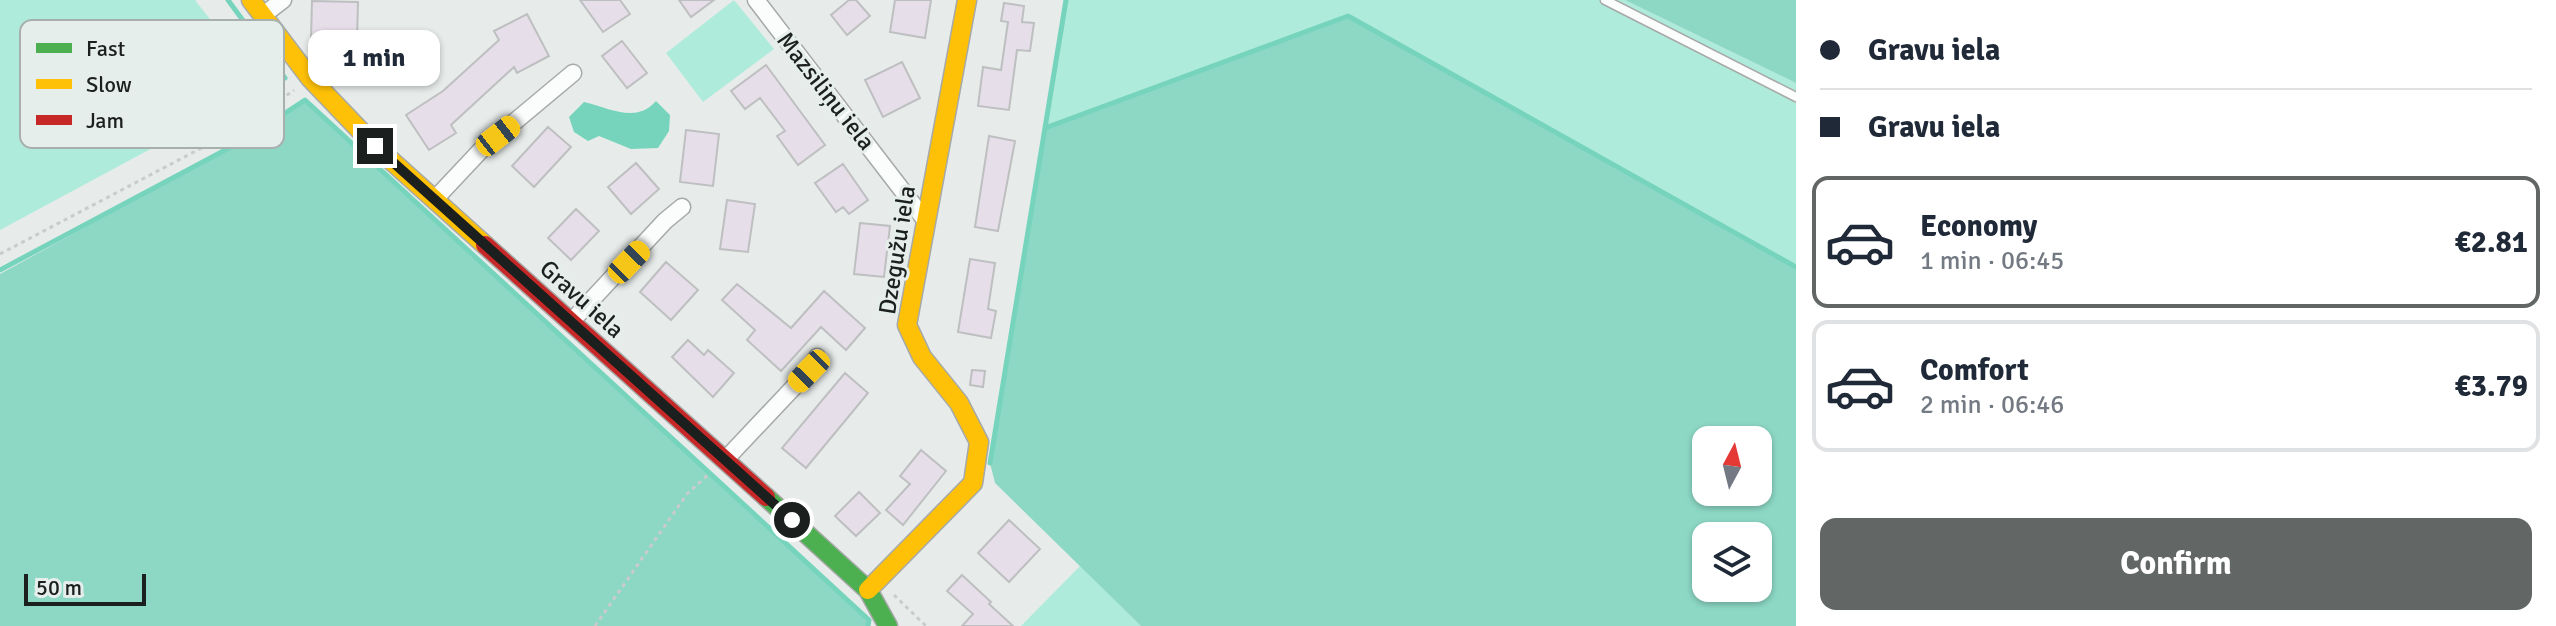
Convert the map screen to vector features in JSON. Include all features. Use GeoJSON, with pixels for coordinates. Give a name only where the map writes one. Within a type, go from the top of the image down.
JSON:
{"type":"FeatureCollection","features":[{"type":"Feature","properties":{"kind":"street","name":"Gravu iela"},"geometry":{"type":"LineString","coordinates":[[251,0],[265,20]]}},
{"type":"Feature","properties":{"kind":"street"},"geometry":{"type":"LineString","coordinates":[[262,16],[283,0]]}},
{"type":"Feature","properties":{"kind":"street","name":"Mazsiliņu iela"},"geometry":{"type":"LineString","coordinates":[[756,0],[925,220]]}},
{"type":"Feature","properties":{"kind":"street","name":"Dzegužu iela"},"geometry":{"type":"LineString","coordinates":[[868,590],[973,483],[979,442],[959,403],[922,357],[907,325],[967,0]]}},
{"type":"Feature","properties":{"kind":"street","name":"Gravu iela"},"geometry":{"type":"LineString","coordinates":[[284,44],[310,78],[375,146],[868,590],[888,626]]}},
{"type":"Feature","properties":{"kind":"street"},"geometry":{"type":"LineString","coordinates":[[435,199],[482,149],[573,73]]}},
{"type":"Feature","properties":{"kind":"street"},"geometry":{"type":"LineString","coordinates":[[571,322],[665,221],[682,207]]}},
{"type":"Feature","properties":{"kind":"street"},"geometry":{"type":"LineString","coordinates":[[725,460],[809,371],[817,357]]}},
{"type":"Feature","properties":{"kind":"lane"},"geometry":{"type":"LineString","coordinates":[[1605,0],[1796,97]]}},
{"type":"Feature","properties":{"kind":"path"},"geometry":{"type":"LineString","coordinates":[[284,97],[310,78]]}},
{"type":"Feature","properties":{"kind":"path"},"geometry":{"type":"LineString","coordinates":[[0,254],[201,148]]}},
{"type":"Feature","properties":{"kind":"path"},"geometry":{"type":"LineString","coordinates":[[595,626],[687,494],[725,460]]}},
{"type":"Feature","properties":{"kind":"shaded area"},"geometry":{"type":"Polygon","coordinates":[[[0,0],[195,0],[211,20],[20,20],[20,148],[152,148],[0,230],[0,0]]]}},
{"type":"Feature","properties":{"kind":"shaded area"},"geometry":{"type":"Polygon","coordinates":[[[734,0],[774,49],[703,102],[666,53],[734,0]]]}},
{"type":"Feature","properties":{"kind":"shaded area"},"geometry":{"type":"Polygon","coordinates":[[[1066,0],[1625,0],[1796,83],[1796,267],[1348,16],[1045,128],[1066,0]]]}},
{"type":"Feature","properties":{"kind":"shaded area"},"geometry":{"type":"Polygon","coordinates":[[[1625,0],[1796,0],[1796,83],[1625,0]]]}},
{"type":"Feature","properties":{"kind":"shaded area"},"geometry":{"type":"Polygon","coordinates":[[[1348,16],[1796,267],[1796,626],[1141,626],[995,483],[990,463],[1045,128],[1348,16]]]}},
{"type":"Feature","properties":{"kind":"shaded area"},"geometry":{"type":"Polygon","coordinates":[[[305,100],[869,619],[868,626],[0,626],[0,274],[229,148],[284,148],[284,114],[305,100]]]}},
{"type":"Feature","properties":{"kind":"shaded area"},"geometry":{"type":"Polygon","coordinates":[[[656,101],[670,115],[669,131],[658,148],[631,149],[599,136],[588,141],[574,132],[569,117],[584,102],[631,113],[640,112],[656,101]]]}},
{"type":"Feature","properties":{"kind":"shaded area"},"geometry":{"type":"Polygon","coordinates":[[[1080,566],[1141,626],[1021,626],[1080,566]]]}},
{"type":"Feature","properties":{"kind":"building"},"geometry":{"type":"Polygon","coordinates":[[[580,0],[620,0],[630,14],[603,32],[580,0]]]}},
{"type":"Feature","properties":{"kind":"building"},"geometry":{"type":"Polygon","coordinates":[[[679,0],[714,0],[691,17],[679,0]]]}},
{"type":"Feature","properties":{"kind":"building"},"geometry":{"type":"Polygon","coordinates":[[[849,0],[856,0],[870,16],[847,35],[831,15],[849,0]]]}},
{"type":"Feature","properties":{"kind":"building"},"geometry":{"type":"Polygon","coordinates":[[[895,0],[931,0],[925,38],[890,32],[895,0]]]}},
{"type":"Feature","properties":{"kind":"building"},"geometry":{"type":"Polygon","coordinates":[[[312,1],[358,2],[357,40],[311,39],[312,1]]]}},
{"type":"Feature","properties":{"kind":"building"},"geometry":{"type":"Polygon","coordinates":[[[1004,3],[1024,6],[1022,22],[1034,23],[1030,51],[1017,50],[1009,110],[978,106],[983,67],[1001,70],[1008,22],[1001,21],[1004,3]]]}},
{"type":"Feature","properties":{"kind":"building"},"geometry":{"type":"Polygon","coordinates":[[[527,14],[549,56],[517,73],[514,67],[451,125],[456,133],[429,150],[406,115],[443,91],[499,40],[494,31],[527,14]]]}},
{"type":"Feature","properties":{"kind":"building"},"geometry":{"type":"Polygon","coordinates":[[[622,41],[647,73],[627,88],[602,56],[622,41]]]}},
{"type":"Feature","properties":{"kind":"building"},"geometry":{"type":"Polygon","coordinates":[[[902,62],[920,98],[883,117],[865,80],[902,62]]]}},
{"type":"Feature","properties":{"kind":"building"},"geometry":{"type":"Polygon","coordinates":[[[766,65],[825,145],[798,165],[777,136],[785,131],[760,98],[745,109],[731,91],[766,65]]]}},
{"type":"Feature","properties":{"kind":"building"},"geometry":{"type":"Polygon","coordinates":[[[548,127],[571,147],[534,187],[512,166],[548,127]]]}},
{"type":"Feature","properties":{"kind":"building"},"geometry":{"type":"Polygon","coordinates":[[[686,130],[719,134],[713,186],[680,182],[686,130]]]}},
{"type":"Feature","properties":{"kind":"building"},"geometry":{"type":"Polygon","coordinates":[[[989,136],[1015,141],[998,231],[975,227],[989,136]]]}},
{"type":"Feature","properties":{"kind":"building"},"geometry":{"type":"Polygon","coordinates":[[[636,163],[659,189],[631,214],[608,187],[636,163]]]}},
{"type":"Feature","properties":{"kind":"building"},"geometry":{"type":"Polygon","coordinates":[[[843,164],[868,200],[849,214],[843,207],[836,212],[815,183],[843,164]]]}},
{"type":"Feature","properties":{"kind":"building"},"geometry":{"type":"Polygon","coordinates":[[[727,200],[755,204],[748,252],[720,249],[727,200]]]}},
{"type":"Feature","properties":{"kind":"building"},"geometry":{"type":"Polygon","coordinates":[[[576,209],[599,231],[571,260],[548,238],[576,209]]]}},
{"type":"Feature","properties":{"kind":"building"},"geometry":{"type":"Polygon","coordinates":[[[860,223],[890,226],[884,277],[854,274],[860,223]]]}},
{"type":"Feature","properties":{"kind":"building"},"geometry":{"type":"Polygon","coordinates":[[[970,259],[995,263],[988,309],[996,311],[991,338],[958,332],[970,259]]]}},
{"type":"Feature","properties":{"kind":"building"},"geometry":{"type":"Polygon","coordinates":[[[666,262],[698,290],[671,320],[640,292],[666,262]]]}},
{"type":"Feature","properties":{"kind":"building"},"geometry":{"type":"Polygon","coordinates":[[[737,284],[791,328],[824,291],[865,328],[846,350],[821,327],[781,371],[747,340],[755,330],[722,300],[737,284]]]}},
{"type":"Feature","properties":{"kind":"building"},"geometry":{"type":"Polygon","coordinates":[[[688,340],[704,355],[708,350],[734,373],[713,397],[672,357],[688,340]]]}},
{"type":"Feature","properties":{"kind":"building"},"geometry":{"type":"Polygon","coordinates":[[[972,370],[985,371],[983,387],[970,385],[972,370]]]}},
{"type":"Feature","properties":{"kind":"building"},"geometry":{"type":"Polygon","coordinates":[[[845,373],[868,393],[806,468],[782,448],[845,373]]]}},
{"type":"Feature","properties":{"kind":"building"},"geometry":{"type":"Polygon","coordinates":[[[921,450],[946,471],[903,525],[886,510],[910,484],[900,476],[921,450]]]}},
{"type":"Feature","properties":{"kind":"building"},"geometry":{"type":"Polygon","coordinates":[[[859,492],[880,513],[856,536],[835,516],[859,492]]]}},
{"type":"Feature","properties":{"kind":"building"},"geometry":{"type":"Polygon","coordinates":[[[1009,520],[1040,549],[1009,582],[978,553],[1009,520]]]}},
{"type":"Feature","properties":{"kind":"building"},"geometry":{"type":"Polygon","coordinates":[[[962,575],[1013,626],[962,626],[973,614],[947,591],[962,575]]]}},
{"type":"Feature","properties":{"kind":"waterway"},"geometry":{"type":"LineString","coordinates":[[228,0],[243,20]]}},
{"type":"Feature","properties":{"kind":"waterway"},"geometry":{"type":"LineString","coordinates":[[990,463],[1066,0]]}},
{"type":"Feature","properties":{"kind":"waterway"},"geometry":{"type":"LineString","coordinates":[[1045,128],[1348,16],[1796,267]]}},
{"type":"Feature","properties":{"kind":"waterway"},"geometry":{"type":"LineString","coordinates":[[284,114],[305,100],[869,620],[868,626]]}},
{"type":"Feature","properties":{"kind":"waterway"},"geometry":{"type":"LineString","coordinates":[[0,270],[229,148]]}},
{"type":"Feature","properties":{"kind":"traffic: fast"},"geometry":{"type":"LineString","coordinates":[[766,497],[868,590],[888,626]]}},
{"type":"Feature","properties":{"kind":"traffic: slow"},"geometry":{"type":"LineString","coordinates":[[251,0],[266,20]]}},
{"type":"Feature","properties":{"kind":"traffic: slow"},"geometry":{"type":"LineString","coordinates":[[868,590],[973,483],[979,442],[959,403],[922,357],[907,325],[967,0]]}},
{"type":"Feature","properties":{"kind":"traffic: slow"},"geometry":{"type":"LineString","coordinates":[[284,44],[310,78],[375,146],[485,245]]}},
{"type":"Feature","properties":{"kind":"traffic: jam"},"geometry":{"type":"LineString","coordinates":[[485,245],[766,497]]}},
{"type":"Feature","properties":{"kind":"route"},"geometry":{"type":"LineString","coordinates":[[375,146],[792,520]]}}]}
